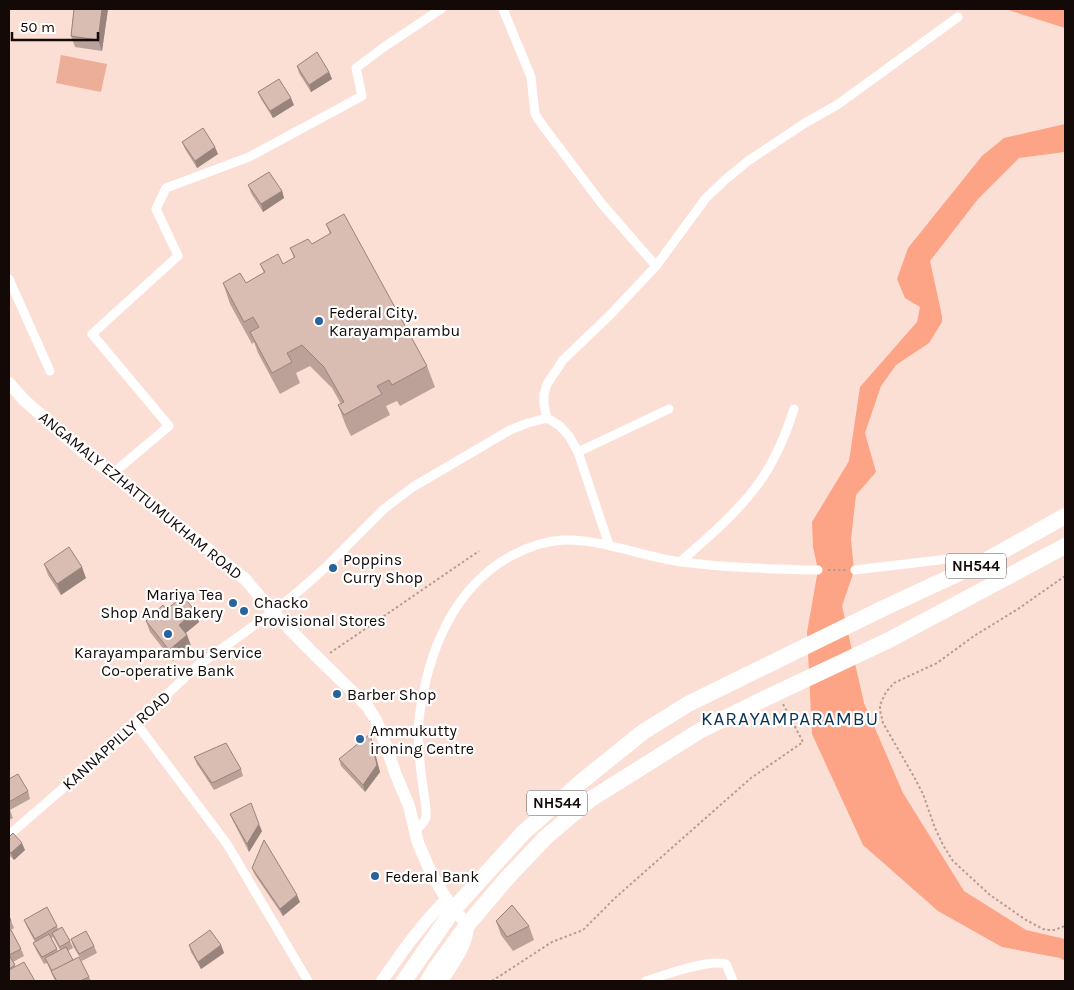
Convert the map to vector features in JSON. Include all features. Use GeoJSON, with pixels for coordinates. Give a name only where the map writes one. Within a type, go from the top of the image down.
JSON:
{"type":"FeatureCollection","features":[{"type":"Feature","properties":{"kind":"highway","name":"NH544"},"geometry":{"type":"LineString","coordinates":[[404,981],[450,905],[523,833],[581,782],[643,732],[688,704],[884,608],[985,562],[1065,516]]}},
{"type":"Feature","properties":{"kind":"highway","name":"NH544"},"geometry":{"type":"LineString","coordinates":[[428,981],[468,924],[508,877],[546,837],[591,799],[701,730],[889,640],[1065,546]]}},
{"type":"Feature","properties":{"kind":"street"},"geometry":{"type":"LineString","coordinates":[[112,474],[169,426],[92,334],[178,256],[156,209],[166,188],[249,157],[362,96],[356,68],[442,9]]}},
{"type":"Feature","properties":{"kind":"street"},"geometry":{"type":"LineString","coordinates":[[503,9],[531,76],[535,114],[602,204],[656,266]]}},
{"type":"Feature","properties":{"kind":"street"},"geometry":{"type":"LineString","coordinates":[[608,545],[578,452],[569,436],[560,426],[547,418],[544,394],[547,384],[558,366],[656,266],[706,198],[726,178],[797,128],[837,105],[958,17]]}},
{"type":"Feature","properties":{"kind":"street"},"geometry":{"type":"LineString","coordinates":[[9,278],[50,372]]}},
{"type":"Feature","properties":{"kind":"street","name":"ANGAMALY EZHATTUMUKHAM ROAD"},"geometry":{"type":"LineString","coordinates":[[9,383],[24,400],[82,451],[245,578],[273,612],[367,706],[376,720],[409,806],[414,832],[431,873],[450,905],[468,924]]}},
{"type":"Feature","properties":{"kind":"street"},"geometry":{"type":"LineString","coordinates":[[578,452],[669,409]]}},
{"type":"Feature","properties":{"kind":"street"},"geometry":{"type":"LineString","coordinates":[[680,562],[728,518],[752,492],[780,443],[794,409]]}},
{"type":"Feature","properties":{"kind":"street","name":"KANNAPPILLY ROAD"},"geometry":{"type":"LineString","coordinates":[[9,835],[120,739],[196,667],[273,612],[300,590],[325,568],[385,508],[406,492],[510,430],[547,418]]}},
{"type":"Feature","properties":{"kind":"street"},"geometry":{"type":"LineString","coordinates":[[414,832],[425,820],[426,813],[419,757],[419,722],[421,705],[435,648],[443,629],[464,596],[496,565],[519,552],[540,544],[562,540],[608,545],[665,560],[680,562],[728,567],[818,570]]}},
{"type":"Feature","properties":{"kind":"street"},"geometry":{"type":"LineString","coordinates":[[855,570],[956,558],[985,562]]}},
{"type":"Feature","properties":{"kind":"street"},"geometry":{"type":"LineString","coordinates":[[136,723],[227,844],[308,981]]}},
{"type":"Feature","properties":{"kind":"street"},"geometry":{"type":"LineString","coordinates":[[382,981],[432,913],[450,905]]}},
{"type":"Feature","properties":{"kind":"street"},"geometry":{"type":"LineString","coordinates":[[442,981],[465,942],[468,924]]}},
{"type":"Feature","properties":{"kind":"street"},"geometry":{"type":"LineString","coordinates":[[646,981],[693,966],[719,962],[726,964],[733,981]]}},
{"type":"Feature","properties":{"kind":"path"},"geometry":{"type":"LineString","coordinates":[[321,660],[479,551]]}},
{"type":"Feature","properties":{"kind":"path"},"geometry":{"type":"LineString","coordinates":[[818,570],[855,570]]}},
{"type":"Feature","properties":{"kind":"path"},"geometry":{"type":"LineString","coordinates":[[1065,576],[1018,609],[974,636],[937,663],[894,683],[882,699],[880,710],[883,723],[916,781],[939,836],[953,861],[990,896],[1026,920],[1049,930],[1065,926]]}},
{"type":"Feature","properties":{"kind":"path"},"geometry":{"type":"LineString","coordinates":[[492,981],[552,942],[583,930],[615,898],[751,778],[803,742],[771,696]]}},
{"type":"Feature","properties":{"kind":"shaded area"},"geometry":{"type":"Polygon","coordinates":[[[1005,9],[1065,9],[1065,28],[1005,9]]]}},
{"type":"Feature","properties":{"kind":"shaded area"},"geometry":{"type":"Polygon","coordinates":[[[61,55],[107,64],[101,92],[56,83],[61,55]]]}},
{"type":"Feature","properties":{"kind":"shaded area"},"geometry":{"type":"Polygon","coordinates":[[[1065,124],[1065,152],[1019,158],[978,199],[930,261],[942,322],[929,343],[896,365],[881,386],[865,433],[876,472],[856,495],[851,539],[854,571],[842,606],[864,703],[903,793],[964,891],[1026,930],[1065,939],[1065,961],[1060,958],[1002,947],[938,911],[863,845],[812,734],[807,632],[818,570],[813,547],[812,522],[849,461],[860,387],[917,322],[920,307],[905,298],[897,279],[908,248],[982,156],[1004,138],[1065,124]]]}},
{"type":"Feature","properties":{"kind":"building"},"geometry":{"type":"Polygon","coordinates":[[[74,9],[102,9],[98,40],[71,36],[74,9]]]}},
{"type":"Feature","properties":{"kind":"building"},"geometry":{"type":"Polygon","coordinates":[[[317,52],[329,72],[309,85],[297,66],[317,52]]]}},
{"type":"Feature","properties":{"kind":"building"},"geometry":{"type":"Polygon","coordinates":[[[279,79],[291,98],[270,111],[258,92],[279,79]]]}},
{"type":"Feature","properties":{"kind":"building"},"geometry":{"type":"Polygon","coordinates":[[[203,128],[215,147],[195,161],[182,142],[203,128]]]}},
{"type":"Feature","properties":{"kind":"building"},"geometry":{"type":"Polygon","coordinates":[[[269,172],[282,191],[261,204],[248,185],[269,172]]]}},
{"type":"Feature","properties":{"kind":"building","name":"Federal City, Karayamparambu"},"geometry":{"type":"Polygon","coordinates":[[[344,214],[427,366],[392,385],[389,380],[377,386],[382,394],[344,415],[338,405],[344,402],[324,367],[302,345],[287,353],[292,362],[272,373],[250,332],[259,327],[253,317],[244,322],[223,283],[240,273],[246,283],[265,272],[260,264],[278,254],[283,264],[295,257],[290,248],[308,239],[312,244],[331,233],[326,224],[344,214]]]}},
{"type":"Feature","properties":{"kind":"building"},"geometry":{"type":"Polygon","coordinates":[[[69,547],[82,567],[57,584],[44,564],[69,547]]]}},
{"type":"Feature","properties":{"kind":"building"},"geometry":{"type":"Polygon","coordinates":[[[183,596],[195,611],[179,625],[187,635],[169,650],[146,621],[163,605],[166,610],[183,596]]]}},
{"type":"Feature","properties":{"kind":"building"},"geometry":{"type":"Polygon","coordinates":[[[370,734],[377,765],[363,785],[339,759],[370,734]]]}},
{"type":"Feature","properties":{"kind":"building"},"geometry":{"type":"Polygon","coordinates":[[[226,743],[241,769],[212,783],[194,757],[226,743]]]}},
{"type":"Feature","properties":{"kind":"building"},"geometry":{"type":"Polygon","coordinates":[[[18,774],[28,791],[9,802],[9,779],[18,774]]]}},
{"type":"Feature","properties":{"kind":"building"},"geometry":{"type":"Polygon","coordinates":[[[251,803],[259,824],[247,844],[230,814],[251,803]]]}},
{"type":"Feature","properties":{"kind":"building"},"geometry":{"type":"Polygon","coordinates":[[[13,833],[22,843],[11,853],[9,851],[9,837],[13,833]]]}},
{"type":"Feature","properties":{"kind":"building"},"geometry":{"type":"Polygon","coordinates":[[[264,840],[297,895],[280,909],[252,868],[264,840]]]}},
{"type":"Feature","properties":{"kind":"building"},"geometry":{"type":"Polygon","coordinates":[[[512,905],[529,926],[507,937],[496,921],[512,905]]]}},
{"type":"Feature","properties":{"kind":"building"},"geometry":{"type":"Polygon","coordinates":[[[47,907],[57,926],[35,939],[24,920],[47,907]]]}},
{"type":"Feature","properties":{"kind":"building"},"geometry":{"type":"Polygon","coordinates":[[[62,927],[70,941],[60,947],[52,933],[62,927]]]}},
{"type":"Feature","properties":{"kind":"building"},"geometry":{"type":"Polygon","coordinates":[[[11,930],[21,949],[9,955],[9,931],[11,930]]]}},
{"type":"Feature","properties":{"kind":"building"},"geometry":{"type":"Polygon","coordinates":[[[210,930],[221,945],[198,962],[189,945],[210,930]]]}},
{"type":"Feature","properties":{"kind":"building"},"geometry":{"type":"Polygon","coordinates":[[[86,931],[94,946],[79,954],[71,939],[86,931]]]}},
{"type":"Feature","properties":{"kind":"building"},"geometry":{"type":"Polygon","coordinates":[[[49,934],[57,949],[42,957],[33,943],[49,934]]]}},
{"type":"Feature","properties":{"kind":"building"},"geometry":{"type":"Polygon","coordinates":[[[66,947],[73,960],[52,971],[45,958],[66,947]]]}},
{"type":"Feature","properties":{"kind":"building"},"geometry":{"type":"Polygon","coordinates":[[[9,955],[15,965],[9,969],[9,955]]]}},
{"type":"Feature","properties":{"kind":"building"},"geometry":{"type":"Polygon","coordinates":[[[79,957],[89,977],[80,981],[57,981],[51,971],[79,957]]]}},
{"type":"Feature","properties":{"kind":"building"},"geometry":{"type":"Polygon","coordinates":[[[24,962],[35,981],[9,981],[9,970],[24,962]]]}},
{"type":"Feature","properties":{"kind":"place","name":"Federal City, Karayamparambu"},"geometry":{"type":"Point","coordinates":[319,321]}},
{"type":"Feature","properties":{"kind":"place","name":"Poppins Curry Shop"},"geometry":{"type":"Point","coordinates":[333,568]}},
{"type":"Feature","properties":{"kind":"place","name":"Mariya Tea Shop And Bakery"},"geometry":{"type":"Point","coordinates":[233,603]}},
{"type":"Feature","properties":{"kind":"place","name":"Chacko Provisional Stores"},"geometry":{"type":"Point","coordinates":[244,611]}},
{"type":"Feature","properties":{"kind":"place","name":"Karayamparambu Service Co-operative Bank"},"geometry":{"type":"Point","coordinates":[168,634]}},
{"type":"Feature","properties":{"kind":"place","name":"Barber Shop"},"geometry":{"type":"Point","coordinates":[337,694]}},
{"type":"Feature","properties":{"kind":"place","name":"Ammukutty ironing Centre"},"geometry":{"type":"Point","coordinates":[360,739]}},
{"type":"Feature","properties":{"kind":"place","name":"Federal Bank"},"geometry":{"type":"Point","coordinates":[375,876]}},
{"type":"Feature","properties":{"kind":"district","name":"KARAYAMPARAMBU"},"geometry":{"type":"Point","coordinates":[790,718]}}]}
